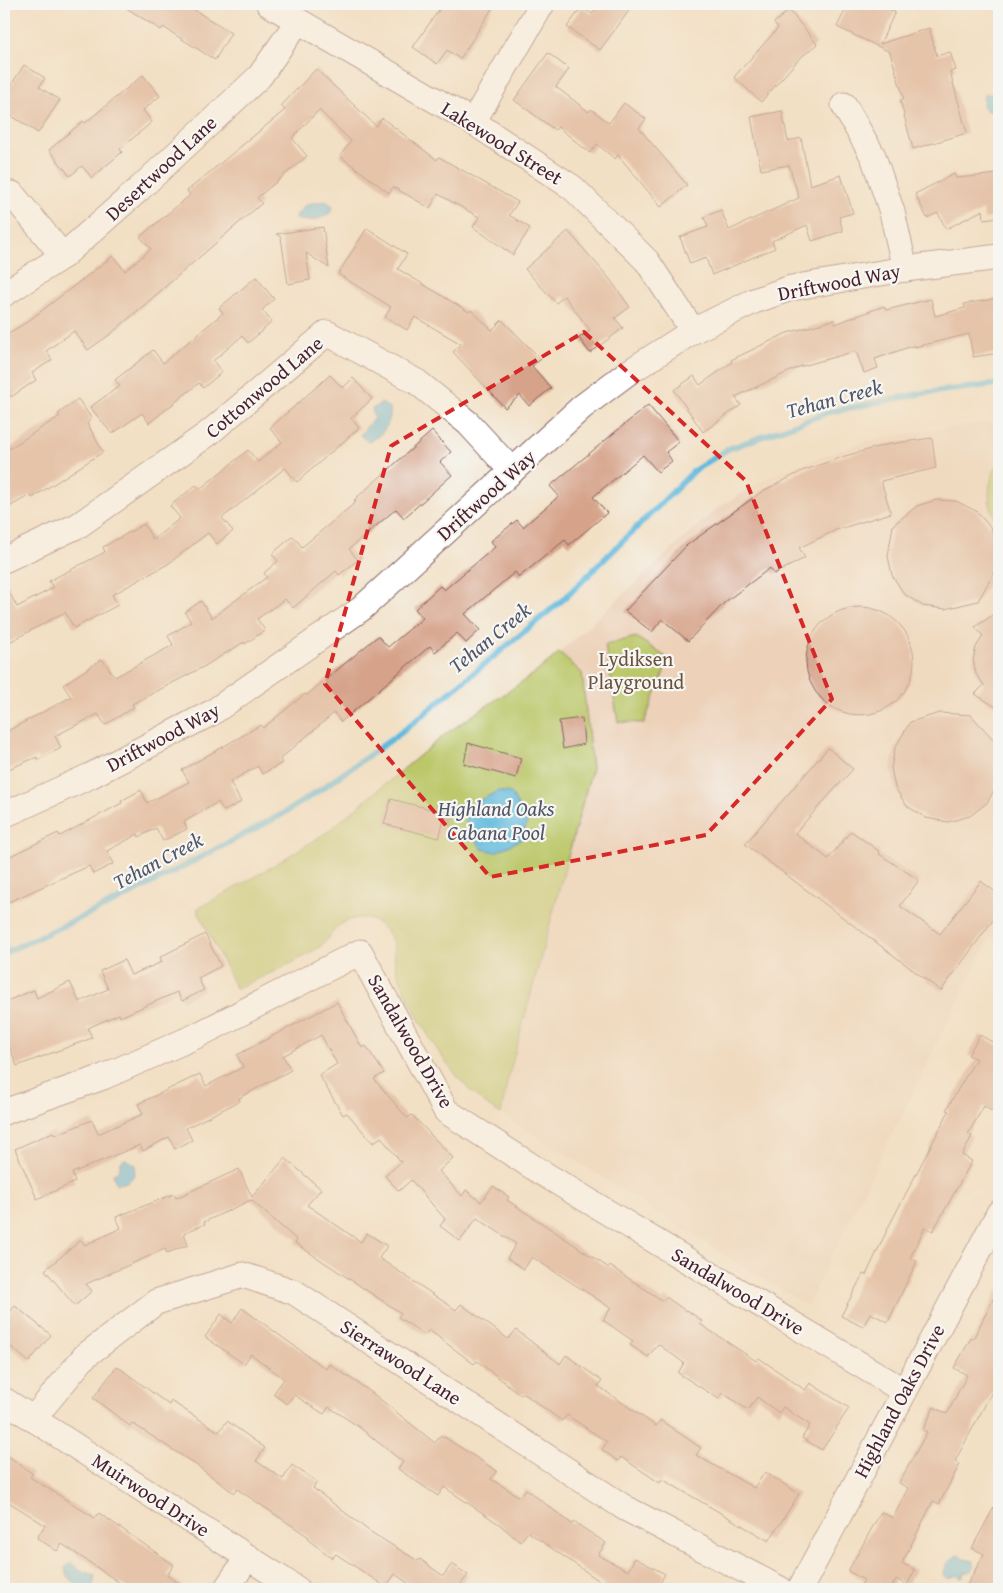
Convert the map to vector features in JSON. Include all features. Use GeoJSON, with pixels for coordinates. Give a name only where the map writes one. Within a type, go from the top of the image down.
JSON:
{"type":"FeatureCollection","features":[{"type":"Feature","properties":{"kind":"street","name":"Lakewood Street"},"geometry":{"type":"LineString","coordinates":[[269,4],[473,122],[573,188],[647,261],[693,331]]}},
{"type":"Feature","properties":{"kind":"street"},"geometry":{"type":"LineString","coordinates":[[473,122],[542,4]]}},
{"type":"Feature","properties":{"kind":"street","name":"Desertwood Lane"},"geometry":{"type":"LineString","coordinates":[[4,294],[63,256],[138,191],[260,76],[298,22]]}},
{"type":"Feature","properties":{"kind":"street"},"geometry":{"type":"LineString","coordinates":[[844,105],[872,156],[892,212],[905,269]]}},
{"type":"Feature","properties":{"kind":"street"},"geometry":{"type":"LineString","coordinates":[[12,194],[63,256]]}},
{"type":"Feature","properties":{"kind":"street","name":"Driftwood Way"},"geometry":{"type":"LineString","coordinates":[[4,815],[90,776],[213,712],[361,609],[582,406],[626,374],[693,331],[754,301],[791,288],[905,269],[999,257]]}},
{"type":"Feature","properties":{"kind":"street","name":"Cottonwood Lane"},"geometry":{"type":"LineString","coordinates":[[4,560],[78,525],[177,456],[209,433],[327,333],[417,382],[468,422],[512,471]]}},
{"type":"Feature","properties":{"kind":"street","name":"Sandalwood Drive"},"geometry":{"type":"LineString","coordinates":[[4,1112],[103,1077],[196,1036],[360,952],[446,1110],[546,1176],[904,1391]]}},
{"type":"Feature","properties":{"kind":"street","name":"Highland Oaks Drive"},"geometry":{"type":"LineString","coordinates":[[800,1589],[999,1213]]}},
{"type":"Feature","properties":{"kind":"street","name":"Sierrawood Lane"},"geometry":{"type":"LineString","coordinates":[[33,1418],[85,1356],[156,1302],[243,1275],[294,1292],[625,1508],[780,1589]]}},
{"type":"Feature","properties":{"kind":"street","name":"Muirwood Drive"},"geometry":{"type":"LineString","coordinates":[[4,1400],[297,1589]]}},
{"type":"Feature","properties":{"kind":"street"},"geometry":{"type":"LineString","coordinates":[[226,1589],[248,1557]]}},
{"type":"Feature","properties":{"kind":"highlighted area"},"geometry":{"type":"Polygon","coordinates":[[[584,332],[746,481],[832,699],[706,835],[490,877],[325,684],[391,446],[584,332]]]}},
{"type":"Feature","properties":{"kind":"shaded area"},"geometry":{"type":"Polygon","coordinates":[[[999,422],[999,941],[990,937],[807,1306],[501,1114],[582,673],[559,653],[716,509],[775,473],[869,440],[966,425],[999,422]]]}},
{"type":"Feature","properties":{"kind":"green space"},"geometry":{"type":"Polygon","coordinates":[[[999,463],[999,523],[991,509],[989,493],[992,477],[999,463]]]}},
{"type":"Feature","properties":{"kind":"green space","name":"Lydiksen Playground"},"geometry":{"type":"Polygon","coordinates":[[[636,637],[669,659],[644,723],[618,722],[605,645],[636,637]]]}},
{"type":"Feature","properties":{"kind":"green space"},"geometry":{"type":"Polygon","coordinates":[[[559,653],[582,673],[592,768],[507,1082],[501,1114],[484,1103],[468,1088],[438,1052],[405,990],[396,967],[391,938],[374,921],[360,918],[344,922],[324,943],[309,954],[236,989],[197,909],[263,872],[327,832],[447,733],[535,673],[559,653]]]}},
{"type":"Feature","properties":{"kind":"water"},"geometry":{"type":"Polygon","coordinates":[[[984,94],[995,94],[999,99],[999,120],[992,112],[987,111],[983,105],[984,94]]]}},
{"type":"Feature","properties":{"kind":"water"},"geometry":{"type":"Polygon","coordinates":[[[326,201],[333,206],[332,211],[324,217],[310,221],[296,219],[297,214],[306,204],[326,201]]]}},
{"type":"Feature","properties":{"kind":"water"},"geometry":{"type":"Polygon","coordinates":[[[381,403],[390,408],[388,424],[382,433],[368,442],[360,435],[374,418],[372,409],[381,403]]]}},
{"type":"Feature","properties":{"kind":"water","name":"Highland Oaks Cabana Pool"},"geometry":{"type":"Polygon","coordinates":[[[498,791],[511,793],[527,822],[522,839],[496,852],[482,849],[465,821],[471,805],[498,791]]]}},
{"type":"Feature","properties":{"kind":"water"},"geometry":{"type":"Polygon","coordinates":[[[125,1159],[135,1164],[135,1173],[125,1183],[116,1184],[113,1174],[118,1172],[121,1162],[125,1159]]]}},
{"type":"Feature","properties":{"kind":"water"},"geometry":{"type":"Polygon","coordinates":[[[959,1555],[964,1559],[974,1561],[974,1567],[971,1571],[964,1573],[963,1577],[960,1578],[958,1575],[947,1579],[944,1575],[945,1568],[950,1560],[959,1555]]]}},
{"type":"Feature","properties":{"kind":"water"},"geometry":{"type":"Polygon","coordinates":[[[71,1563],[79,1570],[95,1575],[94,1583],[90,1587],[81,1587],[70,1580],[65,1567],[71,1563]]]}},
{"type":"Feature","properties":{"kind":"building"},"geometry":{"type":"Polygon","coordinates":[[[120,4],[185,4],[231,33],[215,60],[163,27],[161,30],[120,4]]]}},
{"type":"Feature","properties":{"kind":"building"},"geometry":{"type":"Polygon","coordinates":[[[443,4],[495,4],[460,59],[447,50],[437,64],[413,47],[443,4]]]}},
{"type":"Feature","properties":{"kind":"building"},"geometry":{"type":"Polygon","coordinates":[[[599,4],[634,4],[600,50],[567,27],[582,7],[592,14],[599,4]]]}},
{"type":"Feature","properties":{"kind":"building"},"geometry":{"type":"Polygon","coordinates":[[[848,4],[878,4],[895,12],[880,44],[929,28],[937,56],[950,52],[956,70],[950,72],[967,133],[913,149],[900,100],[904,99],[890,52],[837,27],[848,4]]]}},
{"type":"Feature","properties":{"kind":"building"},"geometry":{"type":"Polygon","coordinates":[[[789,10],[817,44],[798,60],[761,102],[734,77],[778,28],[774,23],[789,10]]]}},
{"type":"Feature","properties":{"kind":"building"},"geometry":{"type":"Polygon","coordinates":[[[548,53],[569,69],[556,87],[589,112],[591,109],[609,123],[624,103],[646,119],[639,128],[687,185],[661,207],[618,155],[615,159],[597,144],[590,153],[558,127],[555,130],[514,100],[548,53]]]}},
{"type":"Feature","properties":{"kind":"building"},"geometry":{"type":"Polygon","coordinates":[[[24,65],[45,78],[39,87],[60,100],[38,133],[4,111],[4,96],[24,65]]]}},
{"type":"Feature","properties":{"kind":"building"},"geometry":{"type":"Polygon","coordinates":[[[316,69],[376,126],[382,118],[437,160],[439,157],[518,202],[509,215],[530,228],[513,255],[473,227],[479,217],[438,194],[430,208],[393,187],[389,193],[340,156],[351,141],[319,110],[292,138],[307,156],[257,198],[262,203],[112,333],[88,350],[74,331],[46,351],[52,360],[32,373],[36,380],[11,397],[4,385],[4,336],[27,322],[113,256],[125,271],[151,249],[140,237],[190,195],[187,191],[285,110],[281,106],[316,69]]]}},
{"type":"Feature","properties":{"kind":"building"},"geometry":{"type":"Polygon","coordinates":[[[143,75],[160,96],[143,110],[152,122],[120,149],[122,152],[92,178],[82,166],[70,176],[49,150],[143,75]]]}},
{"type":"Feature","properties":{"kind":"building"},"geometry":{"type":"Polygon","coordinates":[[[782,111],[788,141],[801,138],[810,185],[841,175],[853,213],[839,217],[843,231],[812,241],[807,225],[772,241],[775,248],[712,275],[706,258],[690,264],[680,237],[708,227],[704,217],[721,210],[729,230],[799,198],[789,165],[761,170],[751,117],[782,111]]]}},
{"type":"Feature","properties":{"kind":"building"},"geometry":{"type":"Polygon","coordinates":[[[954,174],[956,178],[999,174],[999,217],[984,219],[983,210],[946,229],[938,213],[927,218],[915,194],[954,174]]]}},
{"type":"Feature","properties":{"kind":"building"},"geometry":{"type":"Polygon","coordinates":[[[323,227],[329,268],[306,253],[310,280],[288,284],[281,237],[276,234],[323,227]]]}},
{"type":"Feature","properties":{"kind":"building"},"geometry":{"type":"Polygon","coordinates":[[[367,228],[407,254],[398,269],[469,312],[471,310],[492,330],[502,320],[541,359],[532,366],[551,388],[529,406],[520,395],[505,408],[453,352],[461,344],[415,317],[407,330],[385,317],[391,307],[338,274],[367,228]]]}},
{"type":"Feature","properties":{"kind":"building"},"geometry":{"type":"Polygon","coordinates":[[[568,231],[609,278],[630,307],[615,318],[623,328],[590,353],[579,338],[590,330],[564,296],[556,303],[525,269],[568,231]]]}},
{"type":"Feature","properties":{"kind":"building"},"geometry":{"type":"Polygon","coordinates":[[[256,277],[274,299],[262,310],[272,322],[248,343],[242,336],[213,361],[222,372],[203,388],[199,383],[149,423],[142,413],[112,434],[90,407],[120,386],[115,380],[153,350],[163,363],[223,313],[219,308],[256,277]]]}},
{"type":"Feature","properties":{"kind":"building"},"geometry":{"type":"Polygon","coordinates":[[[999,298],[999,353],[973,357],[969,334],[915,347],[915,345],[875,359],[878,368],[864,373],[856,351],[799,367],[735,397],[741,405],[703,432],[674,390],[694,376],[700,385],[732,362],[731,360],[787,333],[834,320],[835,324],[884,306],[886,310],[931,299],[935,316],[965,308],[964,304],[999,298]]]}},
{"type":"Feature","properties":{"kind":"building"},"geometry":{"type":"Polygon","coordinates":[[[330,375],[343,388],[353,378],[372,399],[351,418],[359,428],[297,482],[285,468],[222,518],[233,531],[217,544],[208,533],[168,564],[112,595],[118,605],[74,628],[65,612],[4,645],[4,582],[17,607],[53,588],[49,581],[105,552],[103,547],[144,524],[153,540],[180,518],[170,506],[196,485],[200,489],[248,450],[258,462],[282,442],[270,428],[330,375]]]}},
{"type":"Feature","properties":{"kind":"building"},"geometry":{"type":"Polygon","coordinates":[[[78,399],[92,419],[87,423],[103,452],[32,498],[30,495],[4,510],[4,452],[60,416],[58,414],[78,399]]]}},
{"type":"Feature","properties":{"kind":"building"},"geometry":{"type":"Polygon","coordinates":[[[648,405],[679,442],[666,452],[672,461],[658,472],[643,455],[593,497],[607,513],[569,545],[565,540],[519,577],[515,572],[465,614],[480,630],[466,643],[457,633],[435,652],[430,646],[341,722],[334,713],[280,759],[282,763],[262,774],[258,766],[230,782],[241,802],[224,811],[218,802],[184,822],[187,829],[163,841],[156,828],[139,837],[138,834],[107,851],[113,864],[93,874],[89,866],[4,904],[4,859],[58,833],[60,836],[122,803],[121,801],[141,790],[147,803],[189,782],[182,770],[261,725],[263,728],[305,694],[307,695],[378,636],[388,647],[423,618],[415,609],[440,586],[444,590],[495,547],[491,541],[517,520],[523,527],[559,496],[550,486],[648,405]]]}},
{"type":"Feature","properties":{"kind":"building"},"geometry":{"type":"Polygon","coordinates":[[[432,431],[451,452],[440,462],[452,475],[404,518],[396,509],[349,549],[358,560],[339,575],[336,571],[293,608],[285,599],[257,619],[265,630],[245,644],[244,642],[205,666],[132,704],[134,707],[105,725],[98,714],[55,736],[61,748],[38,760],[37,757],[4,771],[4,733],[71,697],[63,685],[102,659],[115,677],[173,645],[168,636],[191,622],[185,612],[201,601],[212,618],[267,577],[264,573],[278,561],[272,554],[293,536],[302,547],[356,502],[354,500],[432,431]]]}},
{"type":"Feature","properties":{"kind":"building"},"geometry":{"type":"Polygon","coordinates":[[[932,438],[936,468],[881,481],[891,513],[836,530],[799,548],[805,558],[774,574],[770,568],[725,602],[688,641],[662,619],[652,632],[625,611],[687,545],[760,493],[802,471],[845,456],[889,444],[932,438]]]}},
{"type":"Feature","properties":{"kind":"building"},"geometry":{"type":"Polygon","coordinates":[[[936,500],[956,501],[976,511],[991,528],[997,549],[995,571],[978,601],[945,609],[923,606],[904,594],[892,575],[888,556],[893,525],[917,506],[936,500]]]}},
{"type":"Feature","properties":{"kind":"building"},"geometry":{"type":"Polygon","coordinates":[[[860,607],[881,611],[898,623],[910,640],[914,661],[910,682],[898,699],[881,711],[860,715],[839,711],[822,699],[810,682],[806,661],[810,640],[822,623],[839,611],[860,607]]]}},
{"type":"Feature","properties":{"kind":"building"},"geometry":{"type":"Polygon","coordinates":[[[999,611],[999,709],[975,694],[984,685],[976,674],[973,660],[976,647],[983,636],[975,627],[999,611]]]}},
{"type":"Feature","properties":{"kind":"building"},"geometry":{"type":"Polygon","coordinates":[[[940,713],[971,715],[994,740],[999,758],[998,783],[987,803],[970,816],[948,822],[926,818],[907,806],[895,788],[891,768],[895,748],[910,722],[940,713]]]}},
{"type":"Feature","properties":{"kind":"building"},"geometry":{"type":"Polygon","coordinates":[[[582,718],[584,744],[563,749],[559,721],[582,718]]]}},
{"type":"Feature","properties":{"kind":"building"},"geometry":{"type":"Polygon","coordinates":[[[468,743],[521,758],[516,778],[464,764],[468,743]]]}},
{"type":"Feature","properties":{"kind":"building"},"geometry":{"type":"Polygon","coordinates":[[[828,748],[853,769],[795,833],[828,859],[851,831],[880,852],[879,854],[919,880],[900,906],[940,934],[981,881],[999,895],[999,912],[941,991],[745,844],[828,748]]]}},
{"type":"Feature","properties":{"kind":"building"},"geometry":{"type":"Polygon","coordinates":[[[391,799],[446,813],[439,838],[384,824],[391,799]]]}},
{"type":"Feature","properties":{"kind":"building"},"geometry":{"type":"Polygon","coordinates":[[[205,934],[221,966],[198,978],[204,990],[182,1001],[177,992],[120,1017],[119,1014],[88,1028],[92,1038],[17,1066],[4,1033],[4,1002],[34,990],[37,998],[70,982],[79,1002],[108,989],[100,971],[124,960],[131,975],[162,962],[160,957],[205,934]]]}},
{"type":"Feature","properties":{"kind":"building"},"geometry":{"type":"Polygon","coordinates":[[[337,1002],[362,1048],[366,1046],[384,1073],[374,1079],[407,1118],[412,1115],[453,1158],[439,1171],[462,1196],[466,1190],[481,1202],[493,1186],[509,1197],[507,1200],[609,1268],[610,1266],[663,1301],[666,1297],[687,1310],[702,1321],[700,1324],[756,1361],[759,1358],[805,1390],[810,1383],[849,1408],[822,1450],[802,1438],[810,1425],[783,1407],[779,1413],[757,1397],[748,1410],[723,1393],[719,1399],[678,1373],[684,1363],[658,1344],[648,1357],[630,1345],[633,1341],[603,1320],[611,1308],[532,1257],[524,1269],[507,1258],[516,1244],[477,1218],[460,1241],[440,1226],[445,1219],[411,1180],[399,1191],[385,1176],[401,1162],[381,1137],[373,1143],[347,1113],[343,1115],[319,1075],[337,1064],[321,1035],[283,1056],[291,1070],[239,1098],[240,1101],[186,1128],[192,1140],[175,1149],[169,1137],[143,1151],[140,1145],[72,1173],[75,1182],[37,1199],[15,1149],[53,1132],[55,1135],[92,1120],[98,1134],[143,1114],[138,1104],[200,1074],[206,1086],[243,1067],[237,1055],[337,1002]]]}},
{"type":"Feature","properties":{"kind":"building"},"geometry":{"type":"Polygon","coordinates":[[[980,1035],[999,1046],[999,1102],[993,1112],[984,1106],[968,1134],[972,1136],[962,1155],[972,1161],[933,1231],[925,1227],[910,1258],[917,1261],[888,1322],[870,1313],[863,1327],[841,1316],[863,1274],[866,1275],[890,1224],[949,1111],[946,1110],[976,1059],[968,1055],[980,1035]]]}},
{"type":"Feature","properties":{"kind":"building"},"geometry":{"type":"Polygon","coordinates":[[[285,1158],[321,1189],[307,1205],[361,1242],[367,1233],[387,1246],[379,1258],[456,1310],[461,1304],[508,1339],[516,1330],[560,1364],[566,1355],[602,1381],[598,1386],[656,1426],[660,1420],[701,1448],[696,1455],[754,1488],[765,1472],[799,1494],[769,1541],[662,1479],[660,1483],[621,1457],[618,1461],[602,1450],[607,1442],[567,1415],[562,1421],[523,1393],[521,1395],[477,1361],[474,1364],[429,1330],[425,1335],[398,1317],[401,1313],[295,1243],[297,1240],[251,1200],[184,1233],[188,1245],[167,1253],[165,1249],[86,1284],[92,1291],[75,1306],[45,1270],[81,1240],[85,1245],[121,1228],[116,1217],[174,1194],[176,1198],[239,1169],[252,1197],[285,1158]]]}},
{"type":"Feature","properties":{"kind":"building"},"geometry":{"type":"Polygon","coordinates":[[[999,1288],[999,1379],[955,1461],[960,1464],[939,1504],[933,1501],[902,1563],[915,1570],[907,1585],[896,1579],[891,1589],[859,1589],[864,1580],[848,1571],[881,1512],[893,1518],[908,1488],[899,1483],[927,1432],[923,1430],[934,1407],[947,1414],[967,1375],[954,1368],[971,1338],[973,1339],[999,1288]]]}},
{"type":"Feature","properties":{"kind":"building"},"geometry":{"type":"Polygon","coordinates":[[[15,1306],[51,1335],[29,1362],[4,1341],[4,1319],[15,1306]]]}},
{"type":"Feature","properties":{"kind":"building"},"geometry":{"type":"Polygon","coordinates":[[[242,1308],[326,1369],[329,1364],[371,1392],[435,1443],[441,1435],[497,1471],[491,1479],[520,1497],[526,1489],[572,1524],[574,1522],[606,1543],[598,1555],[628,1571],[635,1558],[665,1574],[657,1589],[602,1589],[604,1584],[528,1532],[520,1542],[499,1524],[444,1487],[438,1496],[398,1469],[403,1462],[359,1427],[329,1407],[324,1414],[294,1395],[287,1404],[273,1394],[284,1379],[251,1354],[244,1364],[205,1337],[221,1314],[232,1323],[242,1308]]]}},
{"type":"Feature","properties":{"kind":"building"},"geometry":{"type":"Polygon","coordinates":[[[117,1366],[169,1405],[171,1401],[219,1432],[227,1421],[265,1448],[256,1461],[283,1479],[292,1465],[317,1482],[313,1488],[369,1531],[418,1561],[420,1559],[443,1576],[452,1564],[468,1575],[458,1588],[460,1589],[416,1589],[395,1574],[386,1587],[336,1554],[332,1558],[307,1539],[309,1537],[237,1489],[234,1493],[196,1465],[132,1423],[130,1426],[93,1398],[117,1366]]]}},
{"type":"Feature","properties":{"kind":"building"},"geometry":{"type":"Polygon","coordinates":[[[4,1453],[33,1474],[30,1477],[95,1518],[99,1513],[174,1565],[167,1575],[187,1589],[129,1589],[62,1544],[57,1551],[37,1538],[45,1525],[4,1499],[4,1453]]]}},
{"type":"Feature","properties":{"kind":"building"},"geometry":{"type":"Polygon","coordinates":[[[999,1498],[999,1589],[965,1589],[984,1554],[972,1548],[999,1498]]]}},
{"type":"Feature","properties":{"kind":"waterway","name":"Tehan Creek"},"geometry":{"type":"LineString","coordinates":[[4,953],[119,900],[281,815],[320,790],[402,732],[565,598],[695,470],[728,449],[829,412],[924,393],[999,384]]}}]}
